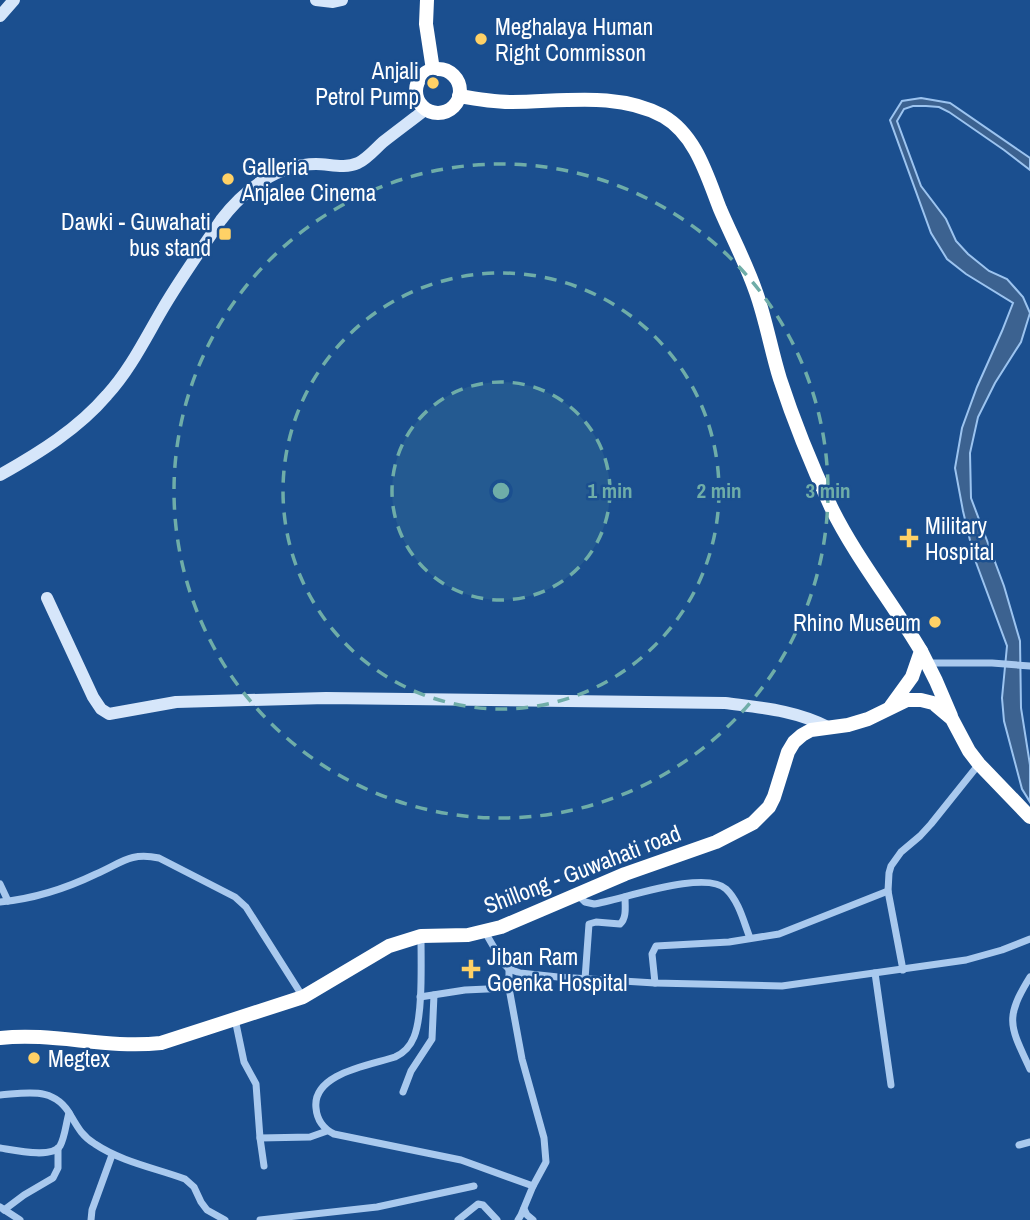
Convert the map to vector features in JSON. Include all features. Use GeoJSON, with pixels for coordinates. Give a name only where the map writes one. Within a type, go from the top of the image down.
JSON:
{"type":"FeatureCollection","features":[{"type":"Feature","properties":{"kind":"highway"},"geometry":{"type":"LineString","coordinates":[[427,0],[426,24],[433,70]]}},
{"type":"Feature","properties":{"kind":"highway"},"geometry":{"type":"LineString","coordinates":[[439,69],[451,74],[458,84],[459,96],[452,108],[439,113],[426,109],[418,100],[416,87],[422,76],[433,70],[439,69]]}},
{"type":"Feature","properties":{"kind":"highway"},"geometry":{"type":"LineString","coordinates":[[459,96],[508,102],[623,102],[641,106],[672,122],[691,142],[748,271],[762,309],[787,399],[830,505],[853,548],[925,657],[952,719],[970,751],[1030,817]]}},
{"type":"Feature","properties":{"kind":"highway"},"geometry":{"type":"LineString","coordinates":[[887,710],[925,657]]}},
{"type":"Feature","properties":{"kind":"highway","name":"Shillong - Guwahati road"},"geometry":{"type":"LineString","coordinates":[[0,1038],[44,1037],[113,1045],[161,1043],[303,997],[389,946],[421,936],[485,932],[520,920],[625,874],[716,842],[753,823],[769,807],[783,763],[794,742],[811,730],[848,725],[868,719],[907,700],[921,700],[933,704],[952,719]]}},
{"type":"Feature","properties":{"kind":"street"},"geometry":{"type":"LineString","coordinates":[[0,16],[14,0]]}},
{"type":"Feature","properties":{"kind":"street"},"geometry":{"type":"LineString","coordinates":[[316,0],[342,0]]}},
{"type":"Feature","properties":{"kind":"street"},"geometry":{"type":"LineString","coordinates":[[0,475],[43,450],[90,413],[108,395],[127,370],[163,307],[221,220],[247,193],[272,174],[286,169],[316,164],[336,167],[356,164],[366,159],[426,109]]}},
{"type":"Feature","properties":{"kind":"street"},"geometry":{"type":"LineString","coordinates":[[47,598],[93,697],[109,714],[176,702],[326,698],[725,703],[786,712],[828,727]]}},
{"type":"Feature","properties":{"kind":"street"},"geometry":{"type":"LineString","coordinates":[[925,657],[1030,666]]}},
{"type":"Feature","properties":{"kind":"street"},"geometry":{"type":"LineString","coordinates":[[903,970],[888,891],[889,873],[894,859],[920,836],[979,764]]}},
{"type":"Feature","properties":{"kind":"street"},"geometry":{"type":"LineString","coordinates":[[0,884],[4,902],[60,888],[135,856],[159,858],[235,897],[246,907],[303,997]]}},
{"type":"Feature","properties":{"kind":"street"},"geometry":{"type":"LineString","coordinates":[[578,895],[585,902],[594,904],[692,883],[718,884],[724,887],[736,902],[750,938]]}},
{"type":"Feature","properties":{"kind":"street"},"geometry":{"type":"LineString","coordinates":[[655,983],[652,954],[656,946],[729,942],[779,934],[888,891]]}},
{"type":"Feature","properties":{"kind":"street"},"geometry":{"type":"LineString","coordinates":[[585,979],[589,924],[622,923],[625,916],[625,897]]}},
{"type":"Feature","properties":{"kind":"street"},"geometry":{"type":"LineString","coordinates":[[485,932],[509,969],[535,975],[655,983],[782,986],[966,960],[1030,939]]}},
{"type":"Feature","properties":{"kind":"street"},"geometry":{"type":"LineString","coordinates":[[421,936],[420,997],[415,1036],[402,1054],[336,1076],[322,1087],[316,1102],[318,1118],[327,1131],[334,1134],[461,1160],[533,1186]]}},
{"type":"Feature","properties":{"kind":"street"},"geometry":{"type":"LineString","coordinates":[[509,969],[509,988],[522,1059],[544,1138],[545,1162],[518,1220]]}},
{"type":"Feature","properties":{"kind":"street"},"geometry":{"type":"LineString","coordinates":[[875,973],[891,1084]]}},
{"type":"Feature","properties":{"kind":"street"},"geometry":{"type":"LineString","coordinates":[[1030,976],[1014,1005],[1012,1020],[1019,1046],[1030,1069]]}},
{"type":"Feature","properties":{"kind":"street"},"geometry":{"type":"LineString","coordinates":[[420,997],[465,990],[509,988]]}},
{"type":"Feature","properties":{"kind":"street"},"geometry":{"type":"LineString","coordinates":[[403,1091],[411,1071],[432,1039],[434,995]]}},
{"type":"Feature","properties":{"kind":"street"},"geometry":{"type":"LineString","coordinates":[[235,1019],[244,1062],[256,1084],[264,1166]]}},
{"type":"Feature","properties":{"kind":"street"},"geometry":{"type":"LineString","coordinates":[[0,1095],[33,1092],[54,1097],[69,1112],[78,1130],[85,1137],[112,1155],[185,1180],[194,1187],[207,1210],[225,1220]]}},
{"type":"Feature","properties":{"kind":"street"},"geometry":{"type":"LineString","coordinates":[[20,1220],[2,1209],[54,1178],[58,1168],[58,1149],[69,1112]]}},
{"type":"Feature","properties":{"kind":"street"},"geometry":{"type":"LineString","coordinates":[[260,1138],[310,1137],[327,1131]]}},
{"type":"Feature","properties":{"kind":"street"},"geometry":{"type":"LineString","coordinates":[[1019,1145],[1030,1142]]}},
{"type":"Feature","properties":{"kind":"street"},"geometry":{"type":"LineString","coordinates":[[0,1148],[43,1152],[58,1149]]}},
{"type":"Feature","properties":{"kind":"street"},"geometry":{"type":"LineString","coordinates":[[91,1220],[92,1210],[112,1155]]}},
{"type":"Feature","properties":{"kind":"street"},"geometry":{"type":"LineString","coordinates":[[260,1220],[377,1206],[474,1186]]}},
{"type":"Feature","properties":{"kind":"street"},"geometry":{"type":"LineString","coordinates":[[458,1220],[478,1204],[497,1220]]}},
{"type":"Feature","properties":{"kind":"street"},"geometry":{"type":"LineString","coordinates":[[524,1209],[533,1220]]}},
{"type":"Feature","properties":{"kind":"water"},"geometry":{"type":"Polygon","coordinates":[[[921,98],[950,103],[1030,158],[1030,170],[939,107],[913,106],[904,109],[897,121],[921,186],[946,219],[956,241],[989,271],[1007,279],[1023,297],[1030,313],[1021,342],[995,383],[978,417],[970,453],[971,498],[1004,586],[1020,641],[1021,708],[1030,765],[1030,802],[1022,789],[1004,721],[1002,698],[1007,646],[974,557],[955,468],[962,428],[1013,303],[947,259],[931,233],[890,120],[902,101],[921,98]]]}},
{"type":"Feature","properties":{"kind":"place","name":"Meghalaya Human Right Commisson"},"geometry":{"type":"Point","coordinates":[481,39]}},
{"type":"Feature","properties":{"kind":"place","name":"Anjali Petrol Pump"},"geometry":{"type":"Point","coordinates":[433,83]}},
{"type":"Feature","properties":{"kind":"place","name":"Galleria Anjalee Cinema"},"geometry":{"type":"Point","coordinates":[228,179]}},
{"type":"Feature","properties":{"kind":"place","name":"Dawki - Guwahati bus stand"},"geometry":{"type":"Point","coordinates":[225,234]}},
{"type":"Feature","properties":{"kind":"place","name":"Military Hospital"},"geometry":{"type":"Point","coordinates":[909,538]}},
{"type":"Feature","properties":{"kind":"place","name":"Rhino Museum"},"geometry":{"type":"Point","coordinates":[935,622]}},
{"type":"Feature","properties":{"kind":"place","name":"Jiban Ram Goenka Hospital"},"geometry":{"type":"Point","coordinates":[471,969]}},
{"type":"Feature","properties":{"kind":"place","name":"Megtex"},"geometry":{"type":"Point","coordinates":[34,1058]}}]}
